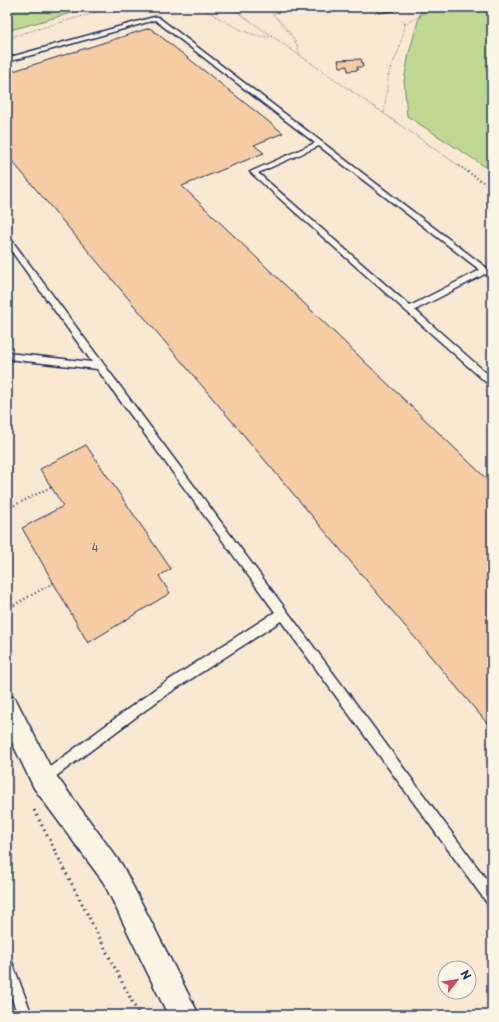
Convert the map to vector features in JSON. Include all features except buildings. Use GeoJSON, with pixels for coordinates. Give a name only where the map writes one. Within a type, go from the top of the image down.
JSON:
{"type":"FeatureCollection","features":[{"type":"Feature","properties":{"kind":"street"},"geometry":{"type":"LineString","coordinates":[[7,706],[43,780],[113,874],[184,1015]]}},
{"type":"Feature","properties":{"kind":"lane"},"geometry":{"type":"LineString","coordinates":[[7,60],[156,18],[492,276]]}},
{"type":"Feature","properties":{"kind":"lane"},"geometry":{"type":"LineString","coordinates":[[319,144],[252,172],[492,383]]}},
{"type":"Feature","properties":{"kind":"lane"},"geometry":{"type":"LineString","coordinates":[[7,240],[492,898]]}},
{"type":"Feature","properties":{"kind":"lane"},"geometry":{"type":"LineString","coordinates":[[409,310],[485,271]]}},
{"type":"Feature","properties":{"kind":"lane"},"geometry":{"type":"LineString","coordinates":[[7,356],[100,366]]}},
{"type":"Feature","properties":{"kind":"lane"},"geometry":{"type":"LineString","coordinates":[[43,780],[160,693],[282,614]]}},
{"type":"Feature","properties":{"kind":"lane"},"geometry":{"type":"LineString","coordinates":[[7,966],[25,1015]]}},
{"type":"Feature","properties":{"kind":"path"},"geometry":{"type":"LineString","coordinates":[[7,38],[114,7]]}},
{"type":"Feature","properties":{"kind":"path"},"geometry":{"type":"LineString","coordinates":[[200,7],[245,32],[261,38],[271,37]]}},
{"type":"Feature","properties":{"kind":"path"},"geometry":{"type":"LineString","coordinates":[[230,7],[271,37],[492,188]]}},
{"type":"Feature","properties":{"kind":"path"},"geometry":{"type":"LineString","coordinates":[[267,7],[291,34],[300,52],[300,56]]}},
{"type":"Feature","properties":{"kind":"path"},"geometry":{"type":"LineString","coordinates":[[405,24],[420,17],[428,11],[428,7]]}},
{"type":"Feature","properties":{"kind":"path"},"geometry":{"type":"LineString","coordinates":[[400,18],[405,24]]}},
{"type":"Feature","properties":{"kind":"path"},"geometry":{"type":"LineString","coordinates":[[384,113],[388,72],[400,47],[405,24]]}},
{"type":"Feature","properties":{"kind":"path"},"geometry":{"type":"LineString","coordinates":[[7,510],[51,487]]}},
{"type":"Feature","properties":{"kind":"path"},"geometry":{"type":"LineString","coordinates":[[7,609],[53,583]]}},
{"type":"Feature","properties":{"kind":"path"},"geometry":{"type":"LineString","coordinates":[[32,807],[139,1015]]}},
{"type":"Feature","properties":{"kind":"shaded area"},"geometry":{"type":"Polygon","coordinates":[[[93,7],[422,7],[409,53],[404,81],[407,116],[492,171],[492,1015],[7,1015],[7,31],[93,7]]]}},
{"type":"Feature","properties":{"kind":"green space"},"geometry":{"type":"Polygon","coordinates":[[[7,7],[93,7],[7,31],[7,7]]]}},
{"type":"Feature","properties":{"kind":"green space"},"geometry":{"type":"Polygon","coordinates":[[[422,7],[492,7],[492,171],[407,116],[404,81],[409,53],[422,7]]]}}]}
